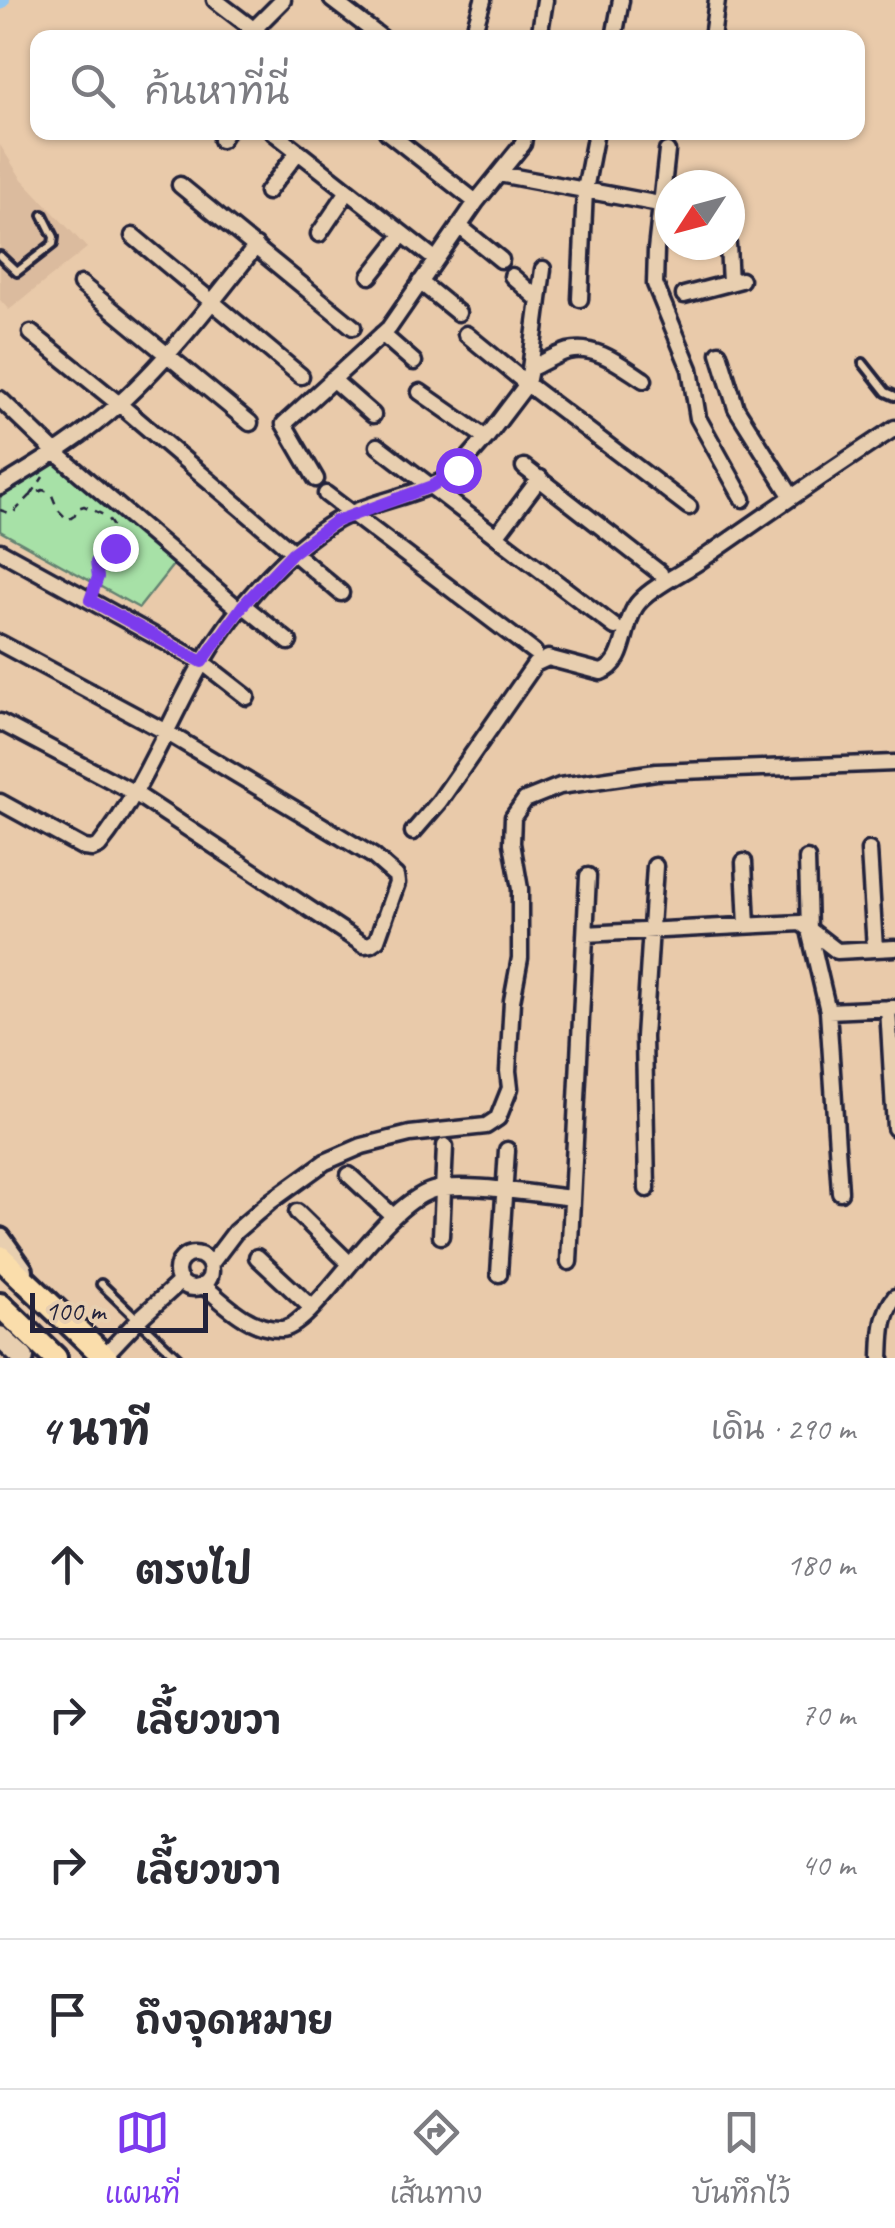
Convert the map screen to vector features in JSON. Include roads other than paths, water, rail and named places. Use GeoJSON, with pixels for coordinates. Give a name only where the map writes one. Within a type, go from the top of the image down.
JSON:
{"type":"FeatureCollection","features":[{"type":"Feature","properties":{"kind":"main road"},"geometry":{"type":"LineString","coordinates":[[0,1239],[44,1299]]}},
{"type":"Feature","properties":{"kind":"main road"},"geometry":{"type":"LineString","coordinates":[[0,1257],[105,1357]]}},
{"type":"Feature","properties":{"kind":"main road"},"geometry":{"type":"LineString","coordinates":[[0,1305],[55,1358]]}},
{"type":"Feature","properties":{"kind":"main road"},"geometry":{"type":"LineString","coordinates":[[0,1338],[23,1358]]}},
{"type":"Feature","properties":{"kind":"street"},"geometry":{"type":"LineString","coordinates":[[215,0],[249,30]]}},
{"type":"Feature","properties":{"kind":"street"},"geometry":{"type":"LineString","coordinates":[[257,30],[283,0]]}},
{"type":"Feature","properties":{"kind":"street"},"geometry":{"type":"LineString","coordinates":[[332,0],[371,30]]}},
{"type":"Feature","properties":{"kind":"street"},"geometry":{"type":"LineString","coordinates":[[474,30],[483,0]]}},
{"type":"Feature","properties":{"kind":"street"},"geometry":{"type":"LineString","coordinates":[[540,30],[545,0]]}},
{"type":"Feature","properties":{"kind":"street"},"geometry":{"type":"LineString","coordinates":[[615,30],[621,0]]}},
{"type":"Feature","properties":{"kind":"street"},"geometry":{"type":"LineString","coordinates":[[713,30],[717,0]]}},
{"type":"Feature","properties":{"kind":"street"},"geometry":{"type":"LineString","coordinates":[[284,140],[436,260]]}},
{"type":"Feature","properties":{"kind":"street"},"geometry":{"type":"LineString","coordinates":[[397,140],[476,202]]}},
{"type":"Feature","properties":{"kind":"street"},"geometry":{"type":"LineString","coordinates":[[316,478],[284,424],[389,328],[523,140]]}},
{"type":"Feature","properties":{"kind":"street"},"geometry":{"type":"LineString","coordinates":[[580,298],[586,190],[595,140]]}},
{"type":"Feature","properties":{"kind":"street"},"geometry":{"type":"LineString","coordinates":[[667,150],[667,170]]}},
{"type":"Feature","properties":{"kind":"street"},"geometry":{"type":"LineString","coordinates":[[267,192],[298,152]]}},
{"type":"Feature","properties":{"kind":"street"},"geometry":{"type":"LineString","coordinates":[[499,174],[655,203]]}},
{"type":"Feature","properties":{"kind":"street"},"geometry":{"type":"LineString","coordinates":[[180,185],[352,328]]}},
{"type":"Feature","properties":{"kind":"street"},"geometry":{"type":"LineString","coordinates":[[319,234],[348,191]]}},
{"type":"Feature","properties":{"kind":"street"},"geometry":{"type":"LineString","coordinates":[[459,226],[501,260]]}},
{"type":"Feature","properties":{"kind":"street"},"geometry":{"type":"LineString","coordinates":[[370,276],[404,234]]}},
{"type":"Feature","properties":{"kind":"street"},"geometry":{"type":"LineString","coordinates":[[133,236],[301,376]]}},
{"type":"Feature","properties":{"kind":"street"},"geometry":{"type":"LineString","coordinates":[[0,488],[56,453],[119,404],[212,302],[256,246]]}},
{"type":"Feature","properties":{"kind":"street"},"geometry":{"type":"LineString","coordinates":[[658,260],[655,284],[690,368],[698,418],[744,498]]}},
{"type":"Feature","properties":{"kind":"street"},"geometry":{"type":"LineString","coordinates":[[684,295],[736,282],[731,260]]}},
{"type":"Feature","properties":{"kind":"street"},"geometry":{"type":"LineString","coordinates":[[528,377],[543,269]]}},
{"type":"Feature","properties":{"kind":"street"},"geometry":{"type":"LineString","coordinates":[[512,276],[539,300]]}},
{"type":"Feature","properties":{"kind":"street"},"geometry":{"type":"LineString","coordinates":[[420,282],[458,314]]}},
{"type":"Feature","properties":{"kind":"street"},"geometry":{"type":"LineString","coordinates":[[81,284],[250,423]]}},
{"type":"Feature","properties":{"kind":"street"},"geometry":{"type":"LineString","coordinates":[[30,333],[119,404],[340,594]]}},
{"type":"Feature","properties":{"kind":"street"},"geometry":{"type":"LineString","coordinates":[[382,334],[414,362]]}},
{"type":"Feature","properties":{"kind":"street"},"geometry":{"type":"LineString","coordinates":[[466,334],[528,377],[689,507]]}},
{"type":"Feature","properties":{"kind":"street"},"geometry":{"type":"LineString","coordinates":[[0,802],[92,849],[104,839],[133,792],[202,662],[242,607],[292,553],[334,522],[432,486],[458,470],[486,438],[528,377],[564,352],[580,350],[607,356],[644,380]]}},
{"type":"Feature","properties":{"kind":"street"},"geometry":{"type":"LineString","coordinates":[[720,353],[736,408],[792,496]]}},
{"type":"Feature","properties":{"kind":"street"},"geometry":{"type":"LineString","coordinates":[[332,378],[373,415]]}},
{"type":"Feature","properties":{"kind":"street"},"geometry":{"type":"LineString","coordinates":[[420,392],[486,438]]}},
{"type":"Feature","properties":{"kind":"street"},"geometry":{"type":"LineString","coordinates":[[0,399],[56,453],[288,642]]}},
{"type":"Feature","properties":{"kind":"street"},"geometry":{"type":"LineString","coordinates":[[414,832],[535,664],[548,658],[607,671],[616,660],[640,600],[895,428]]}},
{"type":"Feature","properties":{"kind":"street"},"geometry":{"type":"LineString","coordinates":[[378,446],[615,627]]}},
{"type":"Feature","properties":{"kind":"street"},"geometry":{"type":"LineString","coordinates":[[524,467],[660,572]]}},
{"type":"Feature","properties":{"kind":"street"},"geometry":{"type":"LineString","coordinates":[[497,534],[540,478]]}},
{"type":"Feature","properties":{"kind":"street"},"geometry":{"type":"LineString","coordinates":[[326,494],[534,652]]}},
{"type":"Feature","properties":{"kind":"street"},"geometry":{"type":"LineString","coordinates":[[0,550],[202,662],[247,697]]}},
{"type":"Feature","properties":{"kind":"street"},"geometry":{"type":"LineString","coordinates":[[0,644],[166,732],[373,856],[396,876],[377,940],[364,945],[133,792],[0,722]]}},
{"type":"Feature","properties":{"kind":"street"},"geometry":{"type":"LineString","coordinates":[[210,1266],[235,1232],[325,1162],[362,1146],[410,1134],[486,1126],[498,1118],[510,1088],[512,1001],[520,958],[520,890],[512,843],[513,818],[525,800],[560,786],[656,772],[895,763]]}},
{"type":"Feature","properties":{"kind":"street"},"geometry":{"type":"LineString","coordinates":[[869,850],[876,949]]}},
{"type":"Feature","properties":{"kind":"street"},"geometry":{"type":"LineString","coordinates":[[807,858],[809,930],[828,1011],[840,1192]]}},
{"type":"Feature","properties":{"kind":"street"},"geometry":{"type":"LineString","coordinates":[[744,862],[747,926]]}},
{"type":"Feature","properties":{"kind":"street"},"geometry":{"type":"LineString","coordinates":[[647,1189],[644,1037],[654,866]]}},
{"type":"Feature","properties":{"kind":"street"},"geometry":{"type":"LineString","coordinates":[[568,1262],[588,876]]}},
{"type":"Feature","properties":{"kind":"street"},"geometry":{"type":"LineString","coordinates":[[585,934],[801,923],[837,951],[895,948]]}},
{"type":"Feature","properties":{"kind":"street"},"geometry":{"type":"LineString","coordinates":[[828,1011],[892,1008],[895,1128]]}},
{"type":"Feature","properties":{"kind":"street"},"geometry":{"type":"LineString","coordinates":[[441,1236],[445,1146]]}},
{"type":"Feature","properties":{"kind":"street"},"geometry":{"type":"LineString","coordinates":[[499,1274],[507,1150]]}},
{"type":"Feature","properties":{"kind":"street"},"geometry":{"type":"LineString","coordinates":[[350,1175],[393,1216]]}},
{"type":"Feature","properties":{"kind":"street"},"geometry":{"type":"LineString","coordinates":[[203,1285],[238,1316],[269,1328],[288,1329],[312,1308],[404,1204],[434,1189],[465,1187],[572,1198]]}},
{"type":"Feature","properties":{"kind":"street"},"geometry":{"type":"LineString","coordinates":[[297,1212],[350,1264]]}},
{"type":"Feature","properties":{"kind":"street"},"geometry":{"type":"LineString","coordinates":[[199,1254],[208,1260],[210,1276],[203,1285],[192,1288],[182,1281],[178,1267],[188,1255],[199,1254]]}},
{"type":"Feature","properties":{"kind":"street"},"geometry":{"type":"LineString","coordinates":[[257,1258],[312,1308]]}},
{"type":"Feature","properties":{"kind":"street"},"geometry":{"type":"LineString","coordinates":[[105,1357],[138,1320],[182,1281]]}},
{"type":"Feature","properties":{"kind":"street"},"geometry":{"type":"LineString","coordinates":[[881,1358],[882,1324],[895,1297]]}},
{"type":"Feature","properties":{"kind":"lane"},"geometry":{"type":"LineString","coordinates":[[0,256],[16,272],[53,244],[54,237],[43,215]]}},
{"type":"Feature","properties":{"kind":"lane"},"geometry":{"type":"LineString","coordinates":[[863,363],[886,392],[895,396]]}},
{"type":"Feature","properties":{"kind":"lane"},"geometry":{"type":"LineString","coordinates":[[101,1284],[178,1358]]}},
{"type":"Feature","properties":{"kind":"waterway"},"geometry":{"type":"LineString","coordinates":[[0,4],[4,0]]}}]}
